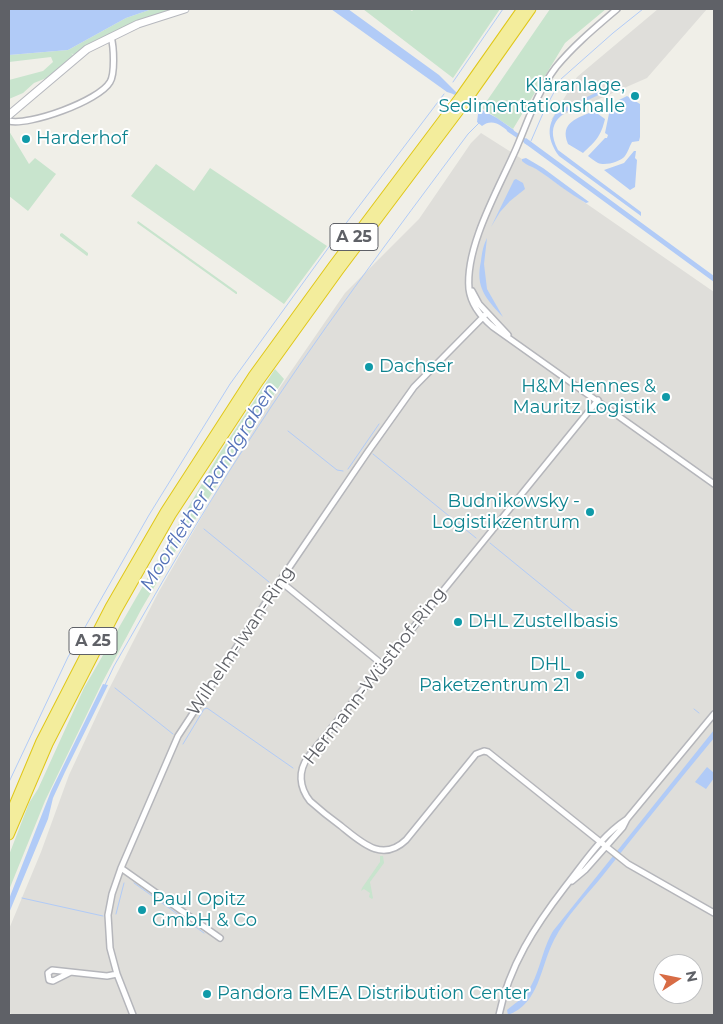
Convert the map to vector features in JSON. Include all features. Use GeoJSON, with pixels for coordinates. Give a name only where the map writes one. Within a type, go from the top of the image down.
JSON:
{"type":"FeatureCollection","features":[{"type":"Feature","properties":{"kind":"highway","name":"A 25"},"geometry":{"type":"LineString","coordinates":[[9,835],[53,735],[117,610],[171,515],[276,357],[463,99],[522,9]]}},
{"type":"Feature","properties":{"kind":"highway","name":"A 25"},"geometry":{"type":"LineString","coordinates":[[9,817],[46,733],[110,607],[165,512],[253,376],[333,266],[531,9]]}},
{"type":"Feature","properties":{"kind":"street"},"geometry":{"type":"LineString","coordinates":[[9,115],[81,54],[138,24],[185,9]]}},
{"type":"Feature","properties":{"kind":"street"},"geometry":{"type":"LineString","coordinates":[[617,9],[576,46],[556,68],[537,97],[481,230],[470,265],[469,282],[471,297],[484,315],[511,339],[714,484]]}},
{"type":"Feature","properties":{"kind":"street"},"geometry":{"type":"LineString","coordinates":[[9,121],[23,121],[72,108],[85,102],[107,87],[112,80],[113,71],[111,37]]}},
{"type":"Feature","properties":{"kind":"street","name":"Wilhelm-Iwan-Ring"},"geometry":{"type":"LineString","coordinates":[[133,1015],[117,974],[110,948],[108,924],[112,894],[121,868],[178,736],[280,581],[414,387],[484,315]]}},
{"type":"Feature","properties":{"kind":"street","name":"Hermann-Wüsthof-Ring"},"geometry":{"type":"LineString","coordinates":[[598,400],[303,764],[301,777],[302,788],[307,798],[365,845],[376,850],[392,849],[406,840],[476,754],[482,751],[488,752],[601,843]]}},
{"type":"Feature","properties":{"kind":"street"},"geometry":{"type":"LineString","coordinates":[[280,581],[383,665]]}},
{"type":"Feature","properties":{"kind":"street"},"geometry":{"type":"LineString","coordinates":[[566,886],[585,870],[606,847],[714,714]]}},
{"type":"Feature","properties":{"kind":"street"},"geometry":{"type":"LineString","coordinates":[[499,1015],[508,982],[522,951],[538,923],[601,843],[627,819]]}},
{"type":"Feature","properties":{"kind":"street"},"geometry":{"type":"LineString","coordinates":[[601,843],[628,864],[714,913]]}},
{"type":"Feature","properties":{"kind":"street"},"geometry":{"type":"LineString","coordinates":[[121,868],[220,938]]}},
{"type":"Feature","properties":{"kind":"street"},"geometry":{"type":"LineString","coordinates":[[69,973],[107,976],[117,974]]}},
{"type":"Feature","properties":{"kind":"shaded area"},"geometry":{"type":"Polygon","coordinates":[[[658,9],[707,9],[647,78],[551,120],[577,77],[658,9]]]}},
{"type":"Feature","properties":{"kind":"shaded area"},"geometry":{"type":"Polygon","coordinates":[[[481,133],[522,159],[714,292],[714,1015],[12,1015],[9,1011],[9,929],[41,852],[69,775],[109,689],[158,593],[276,393],[345,293],[419,219],[471,143],[481,133]]]}},
{"type":"Feature","properties":{"kind":"green space"},"geometry":{"type":"Polygon","coordinates":[[[152,9],[176,9],[76,56],[71,53],[74,56],[49,77],[34,83],[23,93],[9,99],[9,80],[43,71],[53,62],[51,57],[9,62],[9,55],[68,50],[126,18],[152,9]]]}},
{"type":"Feature","properties":{"kind":"green space"},"geometry":{"type":"Polygon","coordinates":[[[363,9],[409,9],[412,11],[414,9],[500,9],[453,78],[363,9]]]}},
{"type":"Feature","properties":{"kind":"green space"},"geometry":{"type":"Polygon","coordinates":[[[550,9],[606,9],[565,43],[513,129],[482,108],[550,9]]]}},
{"type":"Feature","properties":{"kind":"green space"},"geometry":{"type":"Polygon","coordinates":[[[9,131],[29,164],[35,158],[56,174],[28,211],[9,196],[9,131]]]}},
{"type":"Feature","properties":{"kind":"green space"},"geometry":{"type":"Polygon","coordinates":[[[156,164],[194,191],[210,168],[327,246],[284,304],[131,196],[156,164]]]}},
{"type":"Feature","properties":{"kind":"green space"},"geometry":{"type":"Polygon","coordinates":[[[138,221],[237,292],[237,294],[137,223],[138,221]]]}},
{"type":"Feature","properties":{"kind":"green space"},"geometry":{"type":"Polygon","coordinates":[[[62,233],[88,253],[88,255],[60,236],[62,233]]]}},
{"type":"Feature","properties":{"kind":"green space"},"geometry":{"type":"Polygon","coordinates":[[[275,369],[284,379],[176,550],[142,608],[102,683],[45,801],[9,890],[9,855],[29,803],[38,789],[84,688],[218,456],[275,369]]]}},
{"type":"Feature","properties":{"kind":"green space"},"geometry":{"type":"Polygon","coordinates":[[[380,856],[383,856],[384,863],[370,882],[372,899],[369,897],[370,893],[364,889],[361,891],[380,862],[380,856]]]}},
{"type":"Feature","properties":{"kind":"water"},"geometry":{"type":"Polygon","coordinates":[[[9,9],[152,9],[126,18],[68,50],[9,55],[9,9]]]}},
{"type":"Feature","properties":{"kind":"water"},"geometry":{"type":"Polygon","coordinates":[[[331,9],[348,9],[439,75],[471,104],[514,130],[512,134],[494,123],[486,123],[482,126],[477,122],[478,114],[472,107],[456,95],[447,92],[331,9]]]}},
{"type":"Feature","properties":{"kind":"water"},"geometry":{"type":"Polygon","coordinates":[[[617,82],[619,85],[570,109],[558,119],[554,125],[554,140],[558,150],[641,212],[641,216],[559,156],[552,145],[550,134],[551,123],[557,112],[617,82]]]}},
{"type":"Feature","properties":{"kind":"water"},"geometry":{"type":"Polygon","coordinates":[[[627,96],[640,104],[639,141],[632,142],[625,156],[620,160],[608,164],[598,163],[588,156],[607,138],[608,135],[605,133],[611,104],[627,96]]]}},
{"type":"Feature","properties":{"kind":"water"},"geometry":{"type":"Polygon","coordinates":[[[594,111],[605,119],[602,130],[597,138],[583,153],[568,144],[566,131],[568,126],[576,119],[594,111]]]}},
{"type":"Feature","properties":{"kind":"water"},"geometry":{"type":"Polygon","coordinates":[[[526,138],[714,276],[714,282],[524,143],[526,138]]]}},
{"type":"Feature","properties":{"kind":"water"},"geometry":{"type":"Polygon","coordinates":[[[636,151],[635,158],[637,160],[635,187],[630,190],[604,170],[624,163],[636,151]]]}},
{"type":"Feature","properties":{"kind":"water"},"geometry":{"type":"Polygon","coordinates":[[[526,158],[543,168],[589,202],[586,203],[579,199],[522,161],[522,159],[526,158]]]}},
{"type":"Feature","properties":{"kind":"water"},"geometry":{"type":"Polygon","coordinates":[[[516,179],[523,183],[525,189],[500,212],[491,227],[514,180],[516,179]]]}},
{"type":"Feature","properties":{"kind":"water"},"geometry":{"type":"Polygon","coordinates":[[[487,238],[484,264],[487,289],[503,317],[487,298],[481,285],[480,270],[487,238]]]}},
{"type":"Feature","properties":{"kind":"water"},"geometry":{"type":"Polygon","coordinates":[[[103,684],[108,685],[53,798],[48,819],[9,913],[9,899],[51,791],[103,684]]]}},
{"type":"Feature","properties":{"kind":"water"},"geometry":{"type":"Polygon","coordinates":[[[714,730],[714,738],[564,923],[549,950],[533,993],[527,1002],[508,1015],[507,1010],[523,997],[531,986],[553,931],[714,730]]]}},
{"type":"Feature","properties":{"kind":"water"},"geometry":{"type":"Polygon","coordinates":[[[707,767],[714,773],[714,778],[706,789],[695,782],[707,767]]]}},
{"type":"Feature","properties":{"kind":"waterway"},"geometry":{"type":"LineString","coordinates":[[453,82],[503,9]]}},
{"type":"Feature","properties":{"kind":"waterway"},"geometry":{"type":"LineString","coordinates":[[531,141],[561,79],[643,9]]}},
{"type":"Feature","properties":{"kind":"waterway"},"geometry":{"type":"LineString","coordinates":[[9,782],[68,657],[149,515],[230,384],[347,222],[444,94]]}},
{"type":"Feature","properties":{"kind":"waterway","name":"Moorflether Randgraben"},"geometry":{"type":"LineString","coordinates":[[105,685],[162,582],[272,405],[383,249],[468,134],[479,123]]}},
{"type":"Feature","properties":{"kind":"waterway"},"geometry":{"type":"LineString","coordinates":[[509,130],[530,144]]}},
{"type":"Feature","properties":{"kind":"waterway"},"geometry":{"type":"LineString","coordinates":[[348,469],[379,424]]}},
{"type":"Feature","properties":{"kind":"waterway"},"geometry":{"type":"LineString","coordinates":[[288,431],[337,470],[343,471]]}},
{"type":"Feature","properties":{"kind":"waterway"},"geometry":{"type":"LineString","coordinates":[[373,454],[476,538]]}},
{"type":"Feature","properties":{"kind":"waterway"},"geometry":{"type":"LineString","coordinates":[[204,529],[269,582]]}},
{"type":"Feature","properties":{"kind":"waterway"},"geometry":{"type":"LineString","coordinates":[[490,543],[594,628]]}},
{"type":"Feature","properties":{"kind":"waterway"},"geometry":{"type":"LineString","coordinates":[[115,688],[173,734]]}},
{"type":"Feature","properties":{"kind":"waterway"},"geometry":{"type":"LineString","coordinates":[[183,744],[204,709],[207,708],[293,768]]}},
{"type":"Feature","properties":{"kind":"waterway"},"geometry":{"type":"LineString","coordinates":[[694,709],[699,713]]}},
{"type":"Feature","properties":{"kind":"waterway"},"geometry":{"type":"LineString","coordinates":[[116,914],[124,883]]}},
{"type":"Feature","properties":{"kind":"waterway"},"geometry":{"type":"LineString","coordinates":[[134,883],[204,933]]}},
{"type":"Feature","properties":{"kind":"waterway"},"geometry":{"type":"LineString","coordinates":[[22,898],[103,916]]}},
{"type":"Feature","properties":{"kind":"place","name":"Kläranlage, Sedimentationshalle"},"geometry":{"type":"Point","coordinates":[635,96]}},
{"type":"Feature","properties":{"kind":"place","name":"Harderhof"},"geometry":{"type":"Point","coordinates":[26,139]}},
{"type":"Feature","properties":{"kind":"place","name":"Dachser"},"geometry":{"type":"Point","coordinates":[369,367]}},
{"type":"Feature","properties":{"kind":"place","name":"H&M Hennes & Mauritz Logistik"},"geometry":{"type":"Point","coordinates":[666,397]}},
{"type":"Feature","properties":{"kind":"place","name":"Budnikowsky - Logistikzentrum"},"geometry":{"type":"Point","coordinates":[590,512]}},
{"type":"Feature","properties":{"kind":"place","name":"DHL Zustellbasis"},"geometry":{"type":"Point","coordinates":[458,622]}},
{"type":"Feature","properties":{"kind":"place","name":"DHL Paketzentrum 21"},"geometry":{"type":"Point","coordinates":[580,675]}},
{"type":"Feature","properties":{"kind":"place","name":"Paul Opitz GmbH & Co"},"geometry":{"type":"Point","coordinates":[142,910]}},
{"type":"Feature","properties":{"kind":"place","name":"Pandora EMEA Distribution Center"},"geometry":{"type":"Point","coordinates":[207,994]}}]}
